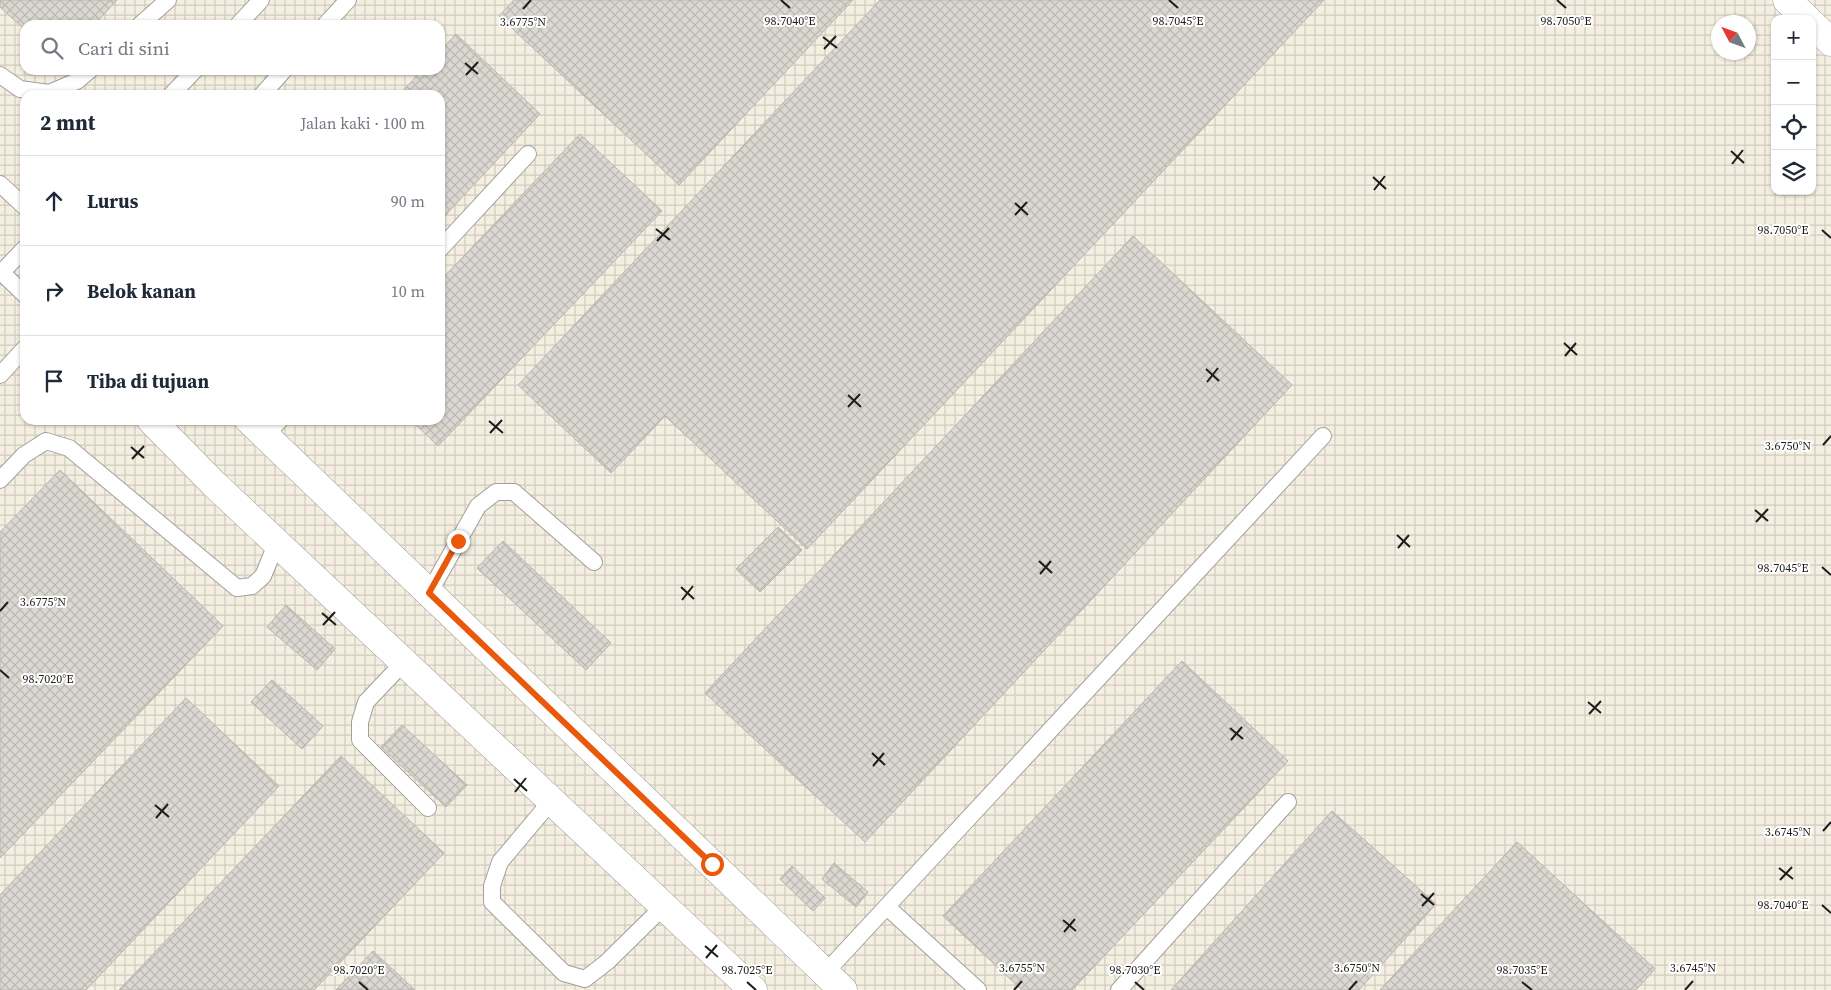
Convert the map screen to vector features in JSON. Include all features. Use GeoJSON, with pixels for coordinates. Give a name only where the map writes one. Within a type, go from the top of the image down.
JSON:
{"type":"FeatureCollection","features":[{"type":"Feature","properties":{"kind":"street"},"geometry":{"type":"LineString","coordinates":[[1787,0],[1803,15]]}},
{"type":"Feature","properties":{"kind":"street"},"geometry":{"type":"LineString","coordinates":[[1816,28],[1831,42]]}},
{"type":"Feature","properties":{"kind":"street"},"geometry":{"type":"LineString","coordinates":[[156,425],[214,484],[753,990]]}},
{"type":"Feature","properties":{"kind":"street"},"geometry":{"type":"LineString","coordinates":[[264,425],[429,593],[834,982]]}},
{"type":"Feature","properties":{"kind":"lane"},"geometry":{"type":"LineString","coordinates":[[146,20],[168,0]]}},
{"type":"Feature","properties":{"kind":"lane"},"geometry":{"type":"LineString","coordinates":[[243,20],[261,0]]}},
{"type":"Feature","properties":{"kind":"lane"},"geometry":{"type":"LineString","coordinates":[[330,20],[348,0]]}},
{"type":"Feature","properties":{"kind":"lane"},"geometry":{"type":"LineString","coordinates":[[0,75],[20,89],[27,90]]}},
{"type":"Feature","properties":{"kind":"lane"},"geometry":{"type":"LineString","coordinates":[[57,90],[77,82],[85,75]]}},
{"type":"Feature","properties":{"kind":"lane"},"geometry":{"type":"LineString","coordinates":[[176,90],[190,75]]}},
{"type":"Feature","properties":{"kind":"lane"},"geometry":{"type":"LineString","coordinates":[[266,90],[280,75]]}},
{"type":"Feature","properties":{"kind":"lane"},"geometry":{"type":"LineString","coordinates":[[445,244],[528,154]]}},
{"type":"Feature","properties":{"kind":"lane"},"geometry":{"type":"LineString","coordinates":[[0,184],[20,203]]}},
{"type":"Feature","properties":{"kind":"lane"},"geometry":{"type":"LineString","coordinates":[[20,253],[0,272],[20,290]]}},
{"type":"Feature","properties":{"kind":"lane"},"geometry":{"type":"LineString","coordinates":[[0,375],[20,353]]}},
{"type":"Feature","properties":{"kind":"lane"},"geometry":{"type":"LineString","coordinates":[[834,982],[887,907],[1323,436]]}},
{"type":"Feature","properties":{"kind":"lane"},"geometry":{"type":"LineString","coordinates":[[0,480],[24,455],[46,441],[70,448],[237,588],[252,586],[263,576],[277,542]]}},
{"type":"Feature","properties":{"kind":"lane"},"geometry":{"type":"LineString","coordinates":[[429,593],[478,506],[496,492],[514,492],[594,562]]}},
{"type":"Feature","properties":{"kind":"lane"},"geometry":{"type":"LineString","coordinates":[[404,662],[366,702],[360,722],[360,740],[428,808]]}},
{"type":"Feature","properties":{"kind":"lane"},"geometry":{"type":"LineString","coordinates":[[552,800],[500,862],[492,886],[492,902],[564,973],[585,979],[607,962],[664,906]]}},
{"type":"Feature","properties":{"kind":"lane"},"geometry":{"type":"LineString","coordinates":[[1119,990],[1288,802]]}},
{"type":"Feature","properties":{"kind":"lane"},"geometry":{"type":"LineString","coordinates":[[887,907],[978,990]]}},
{"type":"Feature","properties":{"kind":"shaded area"},"geometry":{"type":"Polygon","coordinates":[[[0,0],[1831,0],[1831,990],[0,990],[0,0]]]}},
{"type":"Feature","properties":{"kind":"building"},"geometry":{"type":"Polygon","coordinates":[[[0,0],[117,0],[99,20],[20,20],[20,25],[0,7],[0,0]]]}},
{"type":"Feature","properties":{"kind":"building"},"geometry":{"type":"Polygon","coordinates":[[[514,0],[853,0],[679,185],[499,16],[514,0]]]}},
{"type":"Feature","properties":{"kind":"building"},"geometry":{"type":"Polygon","coordinates":[[[880,0],[1324,0],[807,549],[665,416],[611,473],[518,385],[880,0]]]}},
{"type":"Feature","properties":{"kind":"building"},"geometry":{"type":"Polygon","coordinates":[[[456,34],[540,114],[445,216],[445,90],[404,90],[417,75],[445,75],[445,46],[456,34]]]}},
{"type":"Feature","properties":{"kind":"building"},"geometry":{"type":"Polygon","coordinates":[[[580,134],[662,211],[438,446],[416,425],[445,425],[445,276],[580,134]]]}},
{"type":"Feature","properties":{"kind":"building"},"geometry":{"type":"Polygon","coordinates":[[[1133,236],[1292,385],[865,842],[705,693],[1133,236]]]}},
{"type":"Feature","properties":{"kind":"building"},"geometry":{"type":"Polygon","coordinates":[[[60,470],[223,626],[0,858],[0,532],[60,470]]]}},
{"type":"Feature","properties":{"kind":"building"},"geometry":{"type":"Polygon","coordinates":[[[778,527],[802,550],[760,592],[736,569],[778,527]]]}},
{"type":"Feature","properties":{"kind":"building"},"geometry":{"type":"Polygon","coordinates":[[[503,541],[611,643],[586,670],[477,568],[503,541]]]}},
{"type":"Feature","properties":{"kind":"building"},"geometry":{"type":"Polygon","coordinates":[[[286,605],[335,649],[317,670],[267,627],[286,605]]]}},
{"type":"Feature","properties":{"kind":"building"},"geometry":{"type":"Polygon","coordinates":[[[1182,661],[1288,761],[1072,990],[1022,990],[943,916],[1182,661]]]}},
{"type":"Feature","properties":{"kind":"building"},"geometry":{"type":"Polygon","coordinates":[[[272,680],[323,726],[302,749],[251,702],[272,680]]]}},
{"type":"Feature","properties":{"kind":"building"},"geometry":{"type":"Polygon","coordinates":[[[186,698],[279,786],[86,990],[0,990],[0,895],[186,698]]]}},
{"type":"Feature","properties":{"kind":"building"},"geometry":{"type":"Polygon","coordinates":[[[402,725],[467,785],[446,807],[381,747],[402,725]]]}},
{"type":"Feature","properties":{"kind":"building"},"geometry":{"type":"Polygon","coordinates":[[[341,756],[444,853],[314,990],[119,990],[341,756]]]}},
{"type":"Feature","properties":{"kind":"building"},"geometry":{"type":"Polygon","coordinates":[[[1332,811],[1436,904],[1359,990],[1171,990],[1332,811]]]}},
{"type":"Feature","properties":{"kind":"building"},"geometry":{"type":"Polygon","coordinates":[[[1517,842],[1655,969],[1636,990],[1380,990],[1517,842]]]}},
{"type":"Feature","properties":{"kind":"building"},"geometry":{"type":"Polygon","coordinates":[[[834,863],[868,892],[856,907],[822,879],[834,863]]]}},
{"type":"Feature","properties":{"kind":"building"},"geometry":{"type":"Polygon","coordinates":[[[792,866],[825,898],[813,911],[780,879],[792,866]]]}},
{"type":"Feature","properties":{"kind":"building"},"geometry":{"type":"Polygon","coordinates":[[[373,951],[415,990],[336,990],[373,951]]]}},
{"type":"Feature","properties":{"kind":"route"},"geometry":{"type":"LineString","coordinates":[[458,541],[429,593],[712,864]]}}]}
